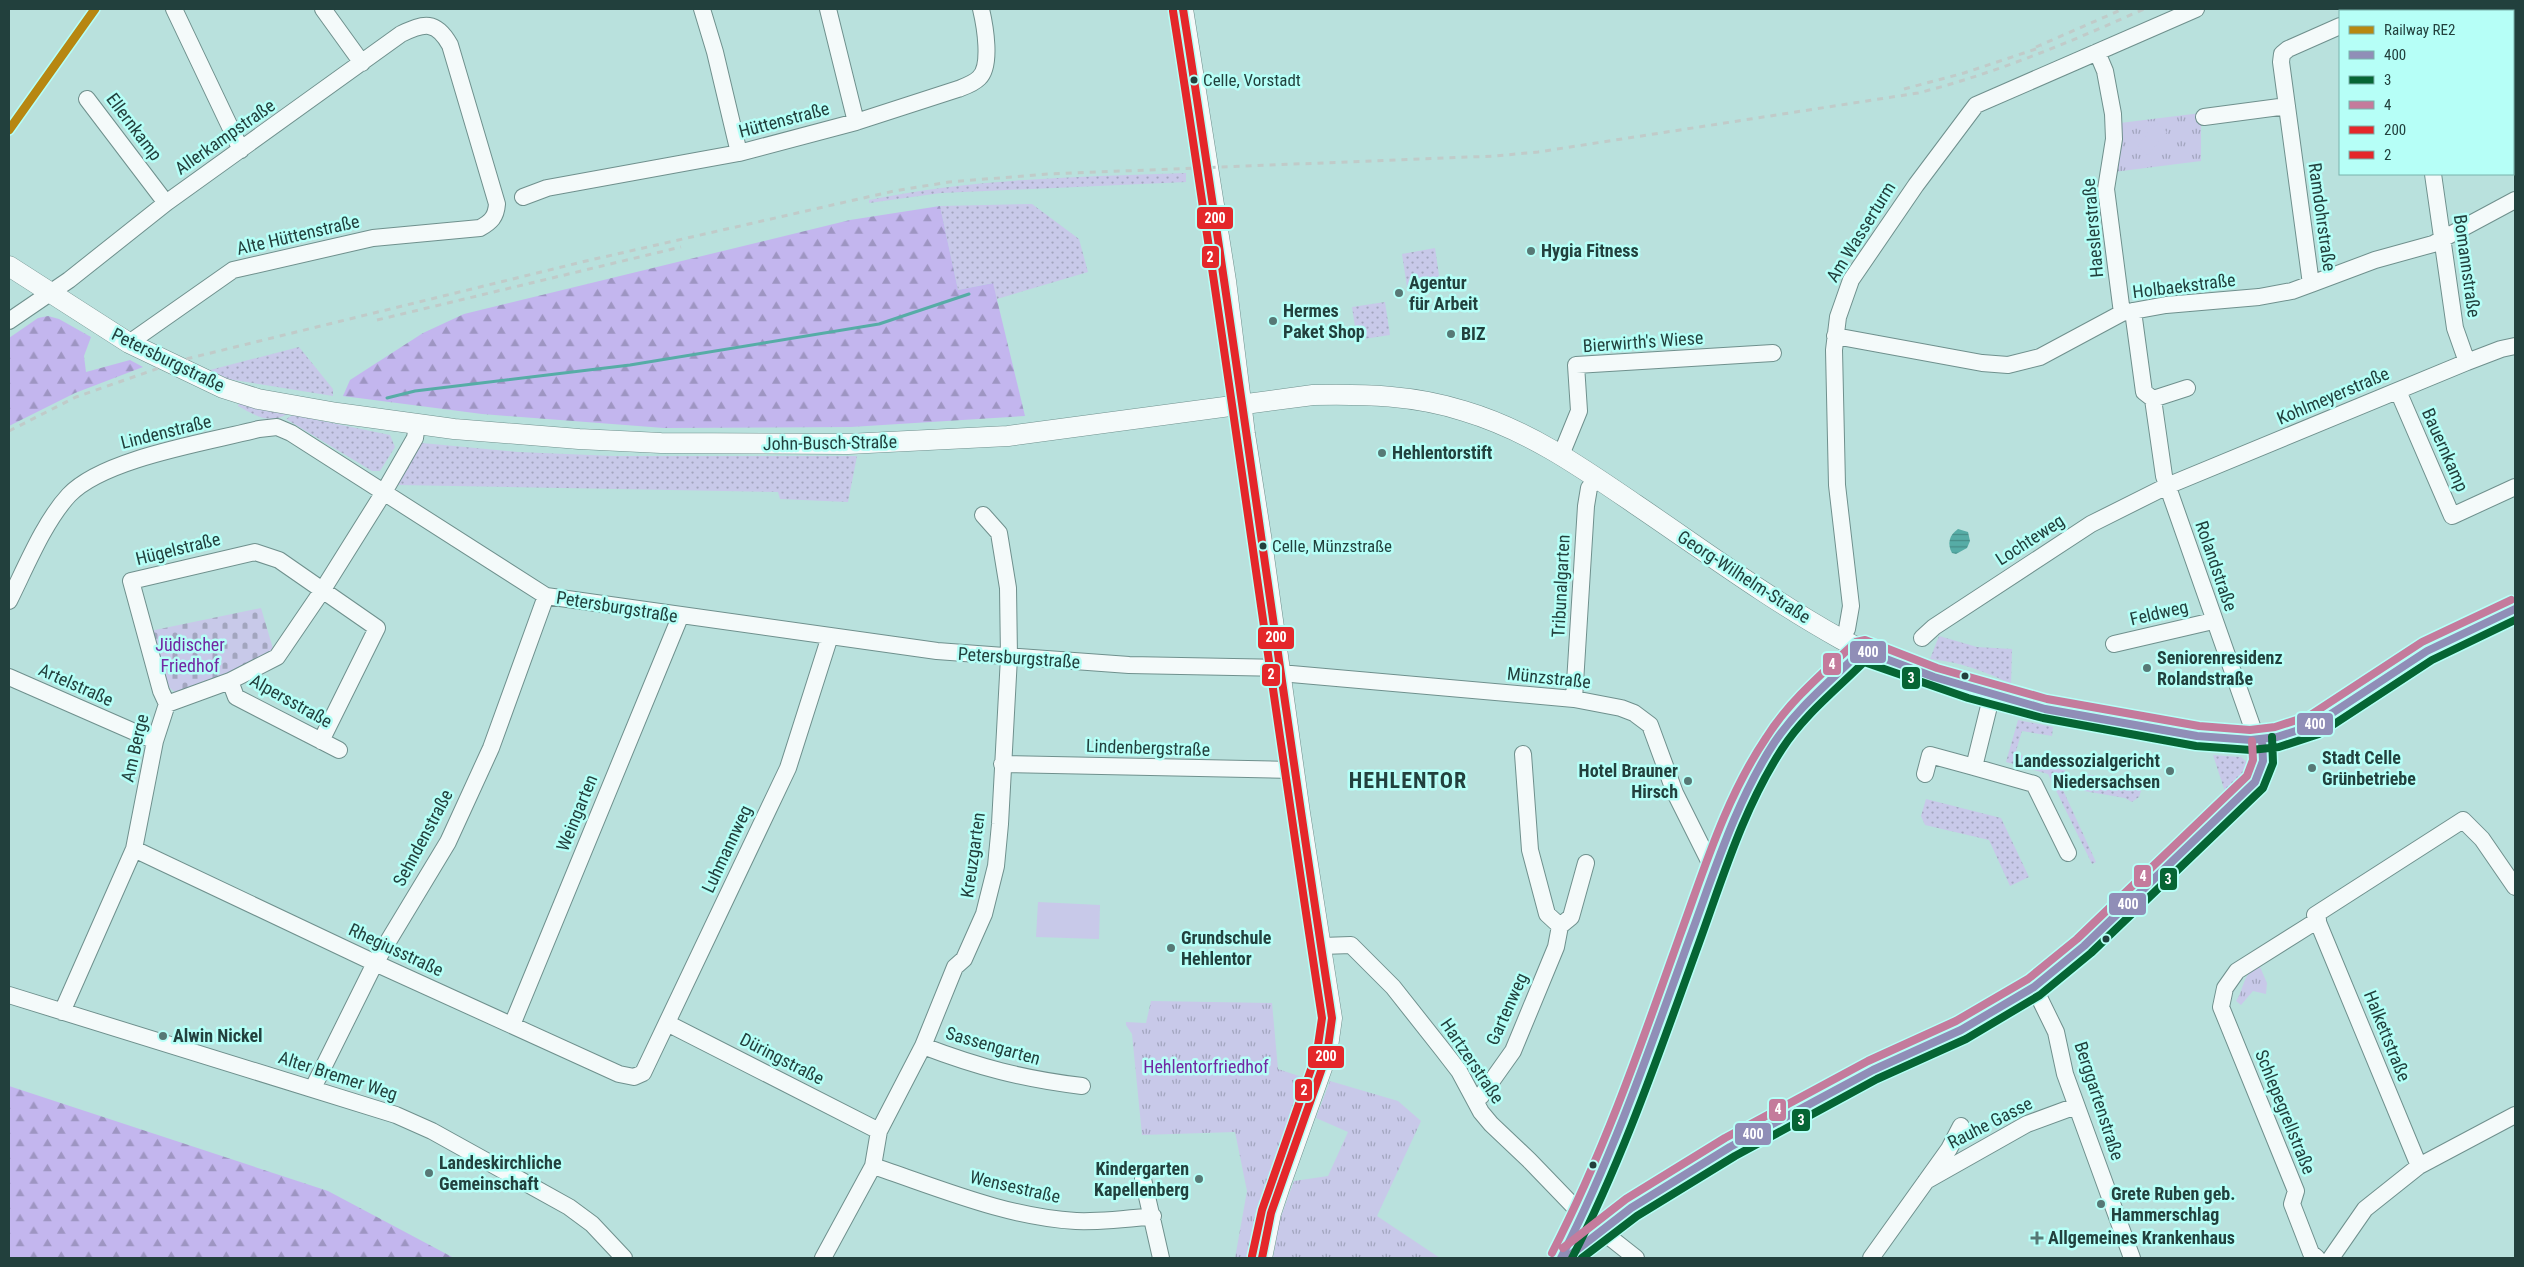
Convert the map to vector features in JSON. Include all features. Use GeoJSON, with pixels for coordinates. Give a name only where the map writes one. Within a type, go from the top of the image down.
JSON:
{"type":"FeatureCollection","features":[{"type":"Feature","properties":{"kind":"main road"},"geometry":{"type":"LineString","coordinates":[[1183,9],[1242,404],[1293,770],[1332,1012],[1330,1042],[1281,1183],[1262,1258]]}},
{"type":"Feature","properties":{"kind":"main road","name":"Petersburgstraße"},"geometry":{"type":"LineString","coordinates":[[9,266],[129,343],[223,388],[258,399],[337,414],[417,425]]}},
{"type":"Feature","properties":{"kind":"main road","name":"Georg-Wilhelm-Straße"},"geometry":{"type":"LineString","coordinates":[[1242,404],[1313,395],[1364,394],[1422,400],[1489,420],[1520,432],[1561,455],[1770,596],[1840,639],[1862,650],[1931,677],[1992,694],[2060,712],[2135,726],[2210,738],[2262,739],[2291,733],[2314,725],[2426,652],[2486,621],[2515,609]]}},
{"type":"Feature","properties":{"kind":"main road","name":"John-Busch-Straße"},"geometry":{"type":"LineString","coordinates":[[417,425],[580,440],[661,443],[848,444],[1008,436],[1242,404]]}},
{"type":"Feature","properties":{"kind":"main road"},"geometry":{"type":"LineString","coordinates":[[1561,1258],[1584,1217],[1632,1100],[1714,871],[1750,787],[1774,742],[1803,708],[1862,650]]}},
{"type":"Feature","properties":{"kind":"main road"},"geometry":{"type":"LineString","coordinates":[[1567,1258],[1631,1208],[1763,1128],[1873,1070],[1961,1030],[2034,987],[2084,946],[2256,782],[2262,771],[2264,761],[2262,739]]}},
{"type":"Feature","properties":{"kind":"main road"},"geometry":{"type":"LineString","coordinates":[[1595,1190],[1598,1199],[1610,1209],[1619,1211],[1631,1208]]}},
{"type":"Feature","properties":{"kind":"street"},"geometry":{"type":"LineString","coordinates":[[174,9],[241,150]]}},
{"type":"Feature","properties":{"kind":"street"},"geometry":{"type":"LineString","coordinates":[[323,9],[362,63]]}},
{"type":"Feature","properties":{"kind":"street"},"geometry":{"type":"LineString","coordinates":[[702,9],[715,52],[738,153]]}},
{"type":"Feature","properties":{"kind":"street"},"geometry":{"type":"LineString","coordinates":[[828,9],[856,122]]}},
{"type":"Feature","properties":{"kind":"street","name":"Hüttenstraße"},"geometry":{"type":"LineString","coordinates":[[523,197],[547,188],[738,153],[856,122],[958,89],[981,77],[986,68],[981,9]]}},
{"type":"Feature","properties":{"kind":"street","name":"Am Wasserturm"},"geometry":{"type":"LineString","coordinates":[[1840,639],[1846,629],[1851,606],[1835,450],[1835,336],[1843,299],[1856,272],[1970,110],[1986,100],[2196,9]]}},
{"type":"Feature","properties":{"kind":"street","name":"Allerkampstraße"},"geometry":{"type":"LineString","coordinates":[[9,321],[50,294],[166,202],[401,34],[417,26],[430,25],[442,31],[450,45],[497,204],[494,217]]}},
{"type":"Feature","properties":{"kind":"street","name":"Ramdohrstraße"},"geometry":{"type":"LineString","coordinates":[[2339,26],[2288,49],[2282,54],[2287,106],[2311,284],[2375,260],[2443,239],[2515,200]]}},
{"type":"Feature","properties":{"kind":"street","name":"Haeslerstraße"},"geometry":{"type":"LineString","coordinates":[[2097,52],[2105,71],[2114,114],[2114,139],[2106,189],[2128,312]]}},
{"type":"Feature","properties":{"kind":"street","name":"Ellernkamp"},"geometry":{"type":"LineString","coordinates":[[88,99],[166,202]]}},
{"type":"Feature","properties":{"kind":"street"},"geometry":{"type":"LineString","coordinates":[[2204,117],[2287,106]]}},
{"type":"Feature","properties":{"kind":"street","name":"Bomannstraße"},"geometry":{"type":"LineString","coordinates":[[2434,175],[2455,328],[2468,362]]}},
{"type":"Feature","properties":{"kind":"street","name":"Alte Hüttenstraße"},"geometry":{"type":"LineString","coordinates":[[129,343],[233,270],[373,238],[480,228],[494,217]]}},
{"type":"Feature","properties":{"kind":"street","name":"Holbaekstraße"},"geometry":{"type":"LineString","coordinates":[[1835,336],[1982,363],[2008,364],[2040,357],[2128,312],[2166,305],[2259,297],[2292,291],[2311,284]]}},
{"type":"Feature","properties":{"kind":"street","name":"Rolandstraße"},"geometry":{"type":"LineString","coordinates":[[2128,312],[2144,392],[2153,400],[2167,486],[2213,621],[2253,729],[2262,739]]}},
{"type":"Feature","properties":{"kind":"street","name":"Kohlmeyerstraße"},"geometry":{"type":"LineString","coordinates":[[2167,486],[2500,349],[2515,346]]}},
{"type":"Feature","properties":{"kind":"street","name":"Bierwirth's Wiese"},"geometry":{"type":"LineString","coordinates":[[1561,455],[1579,411],[1576,365],[1773,353]]}},
{"type":"Feature","properties":{"kind":"street"},"geometry":{"type":"LineString","coordinates":[[2153,400],[2187,388]]}},
{"type":"Feature","properties":{"kind":"street","name":"Bauernkamp"},"geometry":{"type":"LineString","coordinates":[[2398,391],[2452,516],[2515,487]]}},
{"type":"Feature","properties":{"kind":"street"},"geometry":{"type":"LineString","coordinates":[[384,492],[415,438],[417,425]]}},
{"type":"Feature","properties":{"kind":"street","name":"Lindenstraße"},"geometry":{"type":"LineString","coordinates":[[9,600],[42,537],[69,495],[81,485],[120,464],[258,429],[277,427],[291,433],[384,492]]}},
{"type":"Feature","properties":{"kind":"street","name":"Tribunalgarten"},"geometry":{"type":"LineString","coordinates":[[1574,700],[1586,506],[1589,488],[1597,478]]}},
{"type":"Feature","properties":{"kind":"street","name":"Lochteweg"},"geometry":{"type":"LineString","coordinates":[[1922,638],[1934,627],[2091,524],[2167,486]]}},
{"type":"Feature","properties":{"kind":"street","name":"Petersburgstraße"},"geometry":{"type":"LineString","coordinates":[[384,492],[546,596],[680,617],[924,650],[1129,666],[1279,671]]}},
{"type":"Feature","properties":{"kind":"street","name":"Am Berge"},"geometry":{"type":"LineString","coordinates":[[62,1012],[134,849],[155,741],[167,704],[230,681],[277,657],[322,591],[384,492]]}},
{"type":"Feature","properties":{"kind":"street","name":"Kreuzgarten"},"geometry":{"type":"LineString","coordinates":[[823,1258],[873,1166],[879,1131],[923,1046],[955,967],[964,958],[984,914],[996,866],[1009,658],[1008,588],[999,533],[983,515]]}},
{"type":"Feature","properties":{"kind":"street","name":"Hügelstraße"},"geometry":{"type":"LineString","coordinates":[[167,704],[161,692],[131,581],[255,552],[279,560],[322,591]]}},
{"type":"Feature","properties":{"kind":"street"},"geometry":{"type":"LineString","coordinates":[[321,741],[377,628],[322,591]]}},
{"type":"Feature","properties":{"kind":"street","name":"Sehndenstraße"},"geometry":{"type":"LineString","coordinates":[[313,1088],[375,963],[448,842],[491,748],[546,596]]}},
{"type":"Feature","properties":{"kind":"street","name":"Weingarten"},"geometry":{"type":"LineString","coordinates":[[512,1025],[680,617]]}},
{"type":"Feature","properties":{"kind":"street","name":"Feldweg"},"geometry":{"type":"LineString","coordinates":[[2114,644],[2213,621]]}},
{"type":"Feature","properties":{"kind":"street","name":"Luhmannweg"},"geometry":{"type":"LineString","coordinates":[[643,1073],[788,768],[830,636]]}},
{"type":"Feature","properties":{"kind":"street","name":"Münzstraße"},"geometry":{"type":"LineString","coordinates":[[1279,671],[1574,700],[1621,708],[1634,713],[1650,725],[1675,793],[1714,871]]}},
{"type":"Feature","properties":{"kind":"street","name":"Artelstraße"},"geometry":{"type":"LineString","coordinates":[[9,677],[155,741]]}},
{"type":"Feature","properties":{"kind":"street","name":"Alpersstraße"},"geometry":{"type":"LineString","coordinates":[[230,681],[236,697],[339,750]]}},
{"type":"Feature","properties":{"kind":"street"},"geometry":{"type":"LineString","coordinates":[[1974,767],[1992,694]]}},
{"type":"Feature","properties":{"kind":"street"},"geometry":{"type":"LineString","coordinates":[[1523,754],[1530,850],[1547,914],[1560,926]]}},
{"type":"Feature","properties":{"kind":"street"},"geometry":{"type":"LineString","coordinates":[[1925,774],[1930,756],[2034,784],[2068,852]]}},
{"type":"Feature","properties":{"kind":"street","name":"Lindenbergstraße"},"geometry":{"type":"LineString","coordinates":[[1002,764],[1293,770]]}},
{"type":"Feature","properties":{"kind":"street"},"geometry":{"type":"LineString","coordinates":[[2318,920],[2315,915],[2463,820],[2482,839],[2515,887]]}},
{"type":"Feature","properties":{"kind":"street","name":"Rhegiusstraße"},"geometry":{"type":"LineString","coordinates":[[134,849],[375,963],[619,1074],[634,1077],[643,1073]]}},
{"type":"Feature","properties":{"kind":"street","name":"Gartenweg"},"geometry":{"type":"LineString","coordinates":[[1475,1100],[1482,1096],[1513,1051],[1556,947],[1560,926],[1571,916],[1586,863]]}},
{"type":"Feature","properties":{"kind":"street","name":"Schlepegrellstraße"},"geometry":{"type":"LineString","coordinates":[[2317,1258],[2311,1253],[2292,1204],[2296,1191],[2221,1007],[2225,988],[2237,971],[2318,920]]}},
{"type":"Feature","properties":{"kind":"street","name":"Halkettstraße"},"geometry":{"type":"LineString","coordinates":[[2318,920],[2419,1166]]}},
{"type":"Feature","properties":{"kind":"street","name":"Hartzerstraße"},"geometry":{"type":"LineString","coordinates":[[1322,946],[1351,945],[1366,959],[1405,1001],[1442,1048],[1459,1071],[1491,1124],[1536,1166],[1584,1217],[1636,1258]]}},
{"type":"Feature","properties":{"kind":"street","name":"Berggartenstraße"},"geometry":{"type":"LineString","coordinates":[[2034,987],[2056,1032],[2065,1074],[2132,1258]]}},
{"type":"Feature","properties":{"kind":"street","name":"Alter Bremer Weg"},"geometry":{"type":"LineString","coordinates":[[9,995],[396,1115],[491,1163],[569,1207],[592,1224],[624,1258]]}},
{"type":"Feature","properties":{"kind":"street","name":"Düringstraße"},"geometry":{"type":"LineString","coordinates":[[667,1023],[879,1131]]}},
{"type":"Feature","properties":{"kind":"street","name":"Sassengarten"},"geometry":{"type":"LineString","coordinates":[[923,1046],[1009,1075],[1082,1086]]}},
{"type":"Feature","properties":{"kind":"street","name":"Rauhe Gasse"},"geometry":{"type":"LineString","coordinates":[[1926,1181],[2027,1124],[2076,1106]]}},
{"type":"Feature","properties":{"kind":"street"},"geometry":{"type":"LineString","coordinates":[[2331,1258],[2365,1209],[2419,1166],[2515,1115]]}},
{"type":"Feature","properties":{"kind":"street","name":"Rauhe Gasse"},"geometry":{"type":"LineString","coordinates":[[1871,1258],[1949,1149],[1961,1126]]}},
{"type":"Feature","properties":{"kind":"street","name":"Wensestraße"},"geometry":{"type":"LineString","coordinates":[[873,1166],[977,1202],[1030,1215],[1076,1221],[1112,1221],[1153,1216]]}},
{"type":"Feature","properties":{"kind":"street"},"geometry":{"type":"LineString","coordinates":[[1143,1179],[1162,1258]]}},
{"type":"Feature","properties":{"kind":"green space"},"geometry":{"type":"Polygon","coordinates":[[[2201,113],[2201,161],[2114,172],[2120,123],[2201,113]]]}},
{"type":"Feature","properties":{"kind":"green space"},"geometry":{"type":"Polygon","coordinates":[[[2156,123],[2167,132],[2148,155],[2137,146],[2156,123]]]}},
{"type":"Feature","properties":{"kind":"green space"},"geometry":{"type":"Polygon","coordinates":[[[1186,173],[1186,182],[941,193],[869,203],[869,200],[908,193],[987,183],[1186,173]]]}},
{"type":"Feature","properties":{"kind":"green space"},"geometry":{"type":"Polygon","coordinates":[[[1032,204],[1079,239],[1088,272],[997,299],[992,283],[958,290],[940,206],[1032,204]]]}},
{"type":"Feature","properties":{"kind":"green space"},"geometry":{"type":"Polygon","coordinates":[[[940,206],[958,290],[993,283],[1025,416],[851,427],[664,428],[482,414],[343,396],[350,380],[423,333],[464,314],[850,220],[940,206]]]}},
{"type":"Feature","properties":{"kind":"green space"},"geometry":{"type":"Polygon","coordinates":[[[1435,248],[1440,282],[1407,287],[1402,254],[1435,248]]]}},
{"type":"Feature","properties":{"kind":"green space"},"geometry":{"type":"Polygon","coordinates":[[[1385,302],[1390,335],[1357,340],[1352,307],[1385,302]]]}},
{"type":"Feature","properties":{"kind":"green space"},"geometry":{"type":"Polygon","coordinates":[[[48,316],[59,319],[91,337],[84,356],[86,372],[130,360],[143,367],[75,393],[9,426],[9,338],[38,318],[48,316]]]}},
{"type":"Feature","properties":{"kind":"green space"},"geometry":{"type":"Polygon","coordinates":[[[299,347],[333,389],[333,396],[228,379],[210,370],[299,347]]]}},
{"type":"Feature","properties":{"kind":"green space"},"geometry":{"type":"Polygon","coordinates":[[[239,403],[287,414],[274,419],[262,418],[238,406],[239,403]]]}},
{"type":"Feature","properties":{"kind":"green space"},"geometry":{"type":"Polygon","coordinates":[[[293,415],[390,435],[395,447],[380,471],[372,471],[286,419],[293,415]]]}},
{"type":"Feature","properties":{"kind":"green space"},"geometry":{"type":"Polygon","coordinates":[[[422,443],[518,452],[614,456],[857,456],[848,502],[780,499],[778,492],[397,485],[422,443]]]}},
{"type":"Feature","properties":{"kind":"green space","name":"Jüdischer Friedhof"},"geometry":{"type":"Polygon","coordinates":[[[261,608],[274,652],[227,676],[179,694],[166,683],[158,667],[150,631],[261,608]]]}},
{"type":"Feature","properties":{"kind":"green space"},"geometry":{"type":"Polygon","coordinates":[[[1939,636],[1977,647],[2012,649],[2011,684],[1972,668],[1952,662],[1930,659],[1939,636]]]}},
{"type":"Feature","properties":{"kind":"green space"},"geometry":{"type":"Polygon","coordinates":[[[2018,720],[2053,727],[2052,736],[2022,731],[2016,751],[2025,758],[2026,762],[2042,765],[2045,759],[2062,763],[2071,786],[2063,790],[2096,862],[2092,864],[2048,774],[2006,762],[2018,720]]]}},
{"type":"Feature","properties":{"kind":"green space"},"geometry":{"type":"Polygon","coordinates":[[[2213,755],[2241,757],[2251,766],[2251,771],[2226,795],[2213,755]]]}},
{"type":"Feature","properties":{"kind":"green space"},"geometry":{"type":"Polygon","coordinates":[[[2085,774],[2136,783],[2141,791],[2139,797],[2132,802],[2125,798],[2084,791],[2079,780],[2081,775],[2085,774]]]}},
{"type":"Feature","properties":{"kind":"green space"},"geometry":{"type":"Polygon","coordinates":[[[1926,799],[2001,818],[2029,877],[2010,886],[1989,840],[1925,825],[1921,816],[1926,799]]]}},
{"type":"Feature","properties":{"kind":"green space"},"geometry":{"type":"Polygon","coordinates":[[[1038,902],[1100,905],[1099,939],[1036,937],[1038,902]]]}},
{"type":"Feature","properties":{"kind":"green space"},"geometry":{"type":"Polygon","coordinates":[[[2260,967],[2267,983],[2266,994],[2253,991],[2241,1005],[2236,1001],[2247,977],[2254,969],[2260,967]]]}},
{"type":"Feature","properties":{"kind":"green space","name":"Hehlentorfriedhof"},"geometry":{"type":"Polygon","coordinates":[[[1151,1001],[1272,1003],[1278,1069],[1305,1078],[1256,1211],[1247,1258],[1235,1258],[1247,1191],[1235,1132],[1142,1135],[1132,1034],[1126,1022],[1146,1023],[1151,1001]]]}},
{"type":"Feature","properties":{"kind":"green space"},"geometry":{"type":"Polygon","coordinates":[[[1330,1081],[1398,1101],[1421,1121],[1377,1216],[1440,1258],[1273,1258],[1279,1222],[1294,1181],[1328,1176],[1348,1132],[1316,1118],[1330,1081]]]}},
{"type":"Feature","properties":{"kind":"green space"},"geometry":{"type":"Polygon","coordinates":[[[9,1086],[328,1191],[454,1258],[9,1258],[9,1086]]]}},
{"type":"Feature","properties":{"kind":"shaded area"},"geometry":{"type":"Polygon","coordinates":[[[1958,529],[1968,532],[1970,541],[1967,548],[1956,554],[1950,550],[1949,543],[1951,537],[1958,529]]]}},
{"type":"Feature","properties":{"kind":"waterway"},"geometry":{"type":"LineString","coordinates":[[387,398],[415,391],[630,365],[879,324],[969,294]]}},
{"type":"Feature","properties":{"kind":"railway"},"geometry":{"type":"LineString","coordinates":[[2036,47],[2123,9]]}},
{"type":"Feature","properties":{"kind":"railway"},"geometry":{"type":"LineString","coordinates":[[9,431],[76,397],[182,360],[586,261],[894,191],[949,182],[1048,174],[1495,156],[1538,152],[1918,93],[1976,76],[2033,56],[2144,9]]}},
{"type":"Feature","properties":{"kind":"railway"},"geometry":{"type":"LineString","coordinates":[[1904,89],[1964,73],[2042,47]]}},
{"type":"Feature","properties":{"kind":"railway"},"geometry":{"type":"LineString","coordinates":[[377,320],[681,247]]}},
{"type":"Feature","properties":{"kind":"rail line","name":"RE2"},"geometry":{"type":"LineString","coordinates":[[9,130],[95,9]]}},
{"type":"Feature","properties":{"kind":"transit line","name":"200"},"geometry":{"type":"LineString","coordinates":[[1183,9],[1332,1018],[1327,1054],[1271,1213],[1262,1258]]}},
{"type":"Feature","properties":{"kind":"transit line","name":"2"},"geometry":{"type":"LineString","coordinates":[[1173,11],[1322,1018],[1317,1052],[1262,1210],[1252,1256]]}},
{"type":"Feature","properties":{"kind":"transit line","name":"4"},"geometry":{"type":"LineString","coordinates":[[1552,1253],[1571,1215],[1621,1098],[1716,835],[1739,785],[1766,738],[1785,711],[1856,642],[1865,640],[1937,668],[2047,699],[2199,726],[2250,730],[2275,727],[2309,716],[2422,642],[2511,600]]}},
{"type":"Feature","properties":{"kind":"transit line","name":"400"},"geometry":{"type":"LineString","coordinates":[[1561,1258],[1614,1141],[1717,864],[1748,790],[1760,766],[1783,730],[1804,706],[1862,650],[1934,677],[2045,709],[2197,736],[2251,740],[2277,737],[2314,725],[2427,651],[2515,609]]}},
{"type":"Feature","properties":{"kind":"transit line","name":"3"},"geometry":{"type":"LineString","coordinates":[[1572,1258],[1625,1142],[1735,844],[1756,795],[1782,749],[1800,725],[1864,662],[1968,698],[2043,718],[2196,746],[2251,750],[2279,747],[2319,734],[2432,660],[2515,620]]}},
{"type":"Feature","properties":{"kind":"transit line","name":"3"},"geometry":{"type":"LineString","coordinates":[[1582,1258],[1637,1216],[1735,1156],[1877,1079],[1966,1039],[2040,995],[2091,953],[2263,788],[2273,763],[2272,737]]}},
{"type":"Feature","properties":{"kind":"transit line","name":"400"},"geometry":{"type":"LineString","coordinates":[[1569,1256],[1631,1208],[1730,1147],[1873,1070],[1961,1030],[2034,987],[2084,946],[2255,782],[2263,761],[2262,739]]}},
{"type":"Feature","properties":{"kind":"transit line","name":"4"},"geometry":{"type":"LineString","coordinates":[[1563,1248],[1626,1199],[1725,1138],[1868,1061],[1956,1021],[2028,979],[2077,939],[2247,776],[2253,760],[2252,741]]}},
{"type":"Feature","properties":{"kind":"place","name":"Celle, Vorstadt"},"geometry":{"type":"Point","coordinates":[1194,80]}},
{"type":"Feature","properties":{"kind":"place","name":"Hygia Fitness"},"geometry":{"type":"Point","coordinates":[1531,251]}},
{"type":"Feature","properties":{"kind":"place","name":"Agentur für Arbeit"},"geometry":{"type":"Point","coordinates":[1399,293]}},
{"type":"Feature","properties":{"kind":"place","name":"Hermes Paket Shop"},"geometry":{"type":"Point","coordinates":[1273,321]}},
{"type":"Feature","properties":{"kind":"place","name":"BIZ"},"geometry":{"type":"Point","coordinates":[1451,334]}},
{"type":"Feature","properties":{"kind":"place","name":"Hehlentorstift"},"geometry":{"type":"Point","coordinates":[1382,453]}},
{"type":"Feature","properties":{"kind":"place","name":"Celle, Münzstraße"},"geometry":{"type":"Point","coordinates":[1263,546]}},
{"type":"Feature","properties":{"kind":"place","name":"Seniorenresidenz Rolandstraße"},"geometry":{"type":"Point","coordinates":[2147,668]}},
{"type":"Feature","properties":{"kind":"place","name":"Stadt Celle Grünbetriebe"},"geometry":{"type":"Point","coordinates":[2312,768]}},
{"type":"Feature","properties":{"kind":"place","name":"Landessozialgericht Niedersachsen"},"geometry":{"type":"Point","coordinates":[2170,771]}},
{"type":"Feature","properties":{"kind":"place","name":"Hotel Brauner Hirsch"},"geometry":{"type":"Point","coordinates":[1688,781]}},
{"type":"Feature","properties":{"kind":"place","name":"Grundschule Hehlentor"},"geometry":{"type":"Point","coordinates":[1171,948]}},
{"type":"Feature","properties":{"kind":"place","name":"Alwin Nickel"},"geometry":{"type":"Point","coordinates":[163,1036]}},
{"type":"Feature","properties":{"kind":"place","name":"Landeskirchliche Gemeinschaft"},"geometry":{"type":"Point","coordinates":[429,1173]}},
{"type":"Feature","properties":{"kind":"place","name":"Kindergarten Kapellenberg"},"geometry":{"type":"Point","coordinates":[1199,1179]}},
{"type":"Feature","properties":{"kind":"place","name":"Grete Ruben geb. Hammerschlag"},"geometry":{"type":"Point","coordinates":[2101,1204]}},
{"type":"Feature","properties":{"kind":"place","name":"Allgemeines Krankenhaus"},"geometry":{"type":"Point","coordinates":[2037,1238]}},
{"type":"Feature","properties":{"kind":"district","name":"HEHLENTOR"},"geometry":{"type":"Point","coordinates":[1408,780]}}]}
